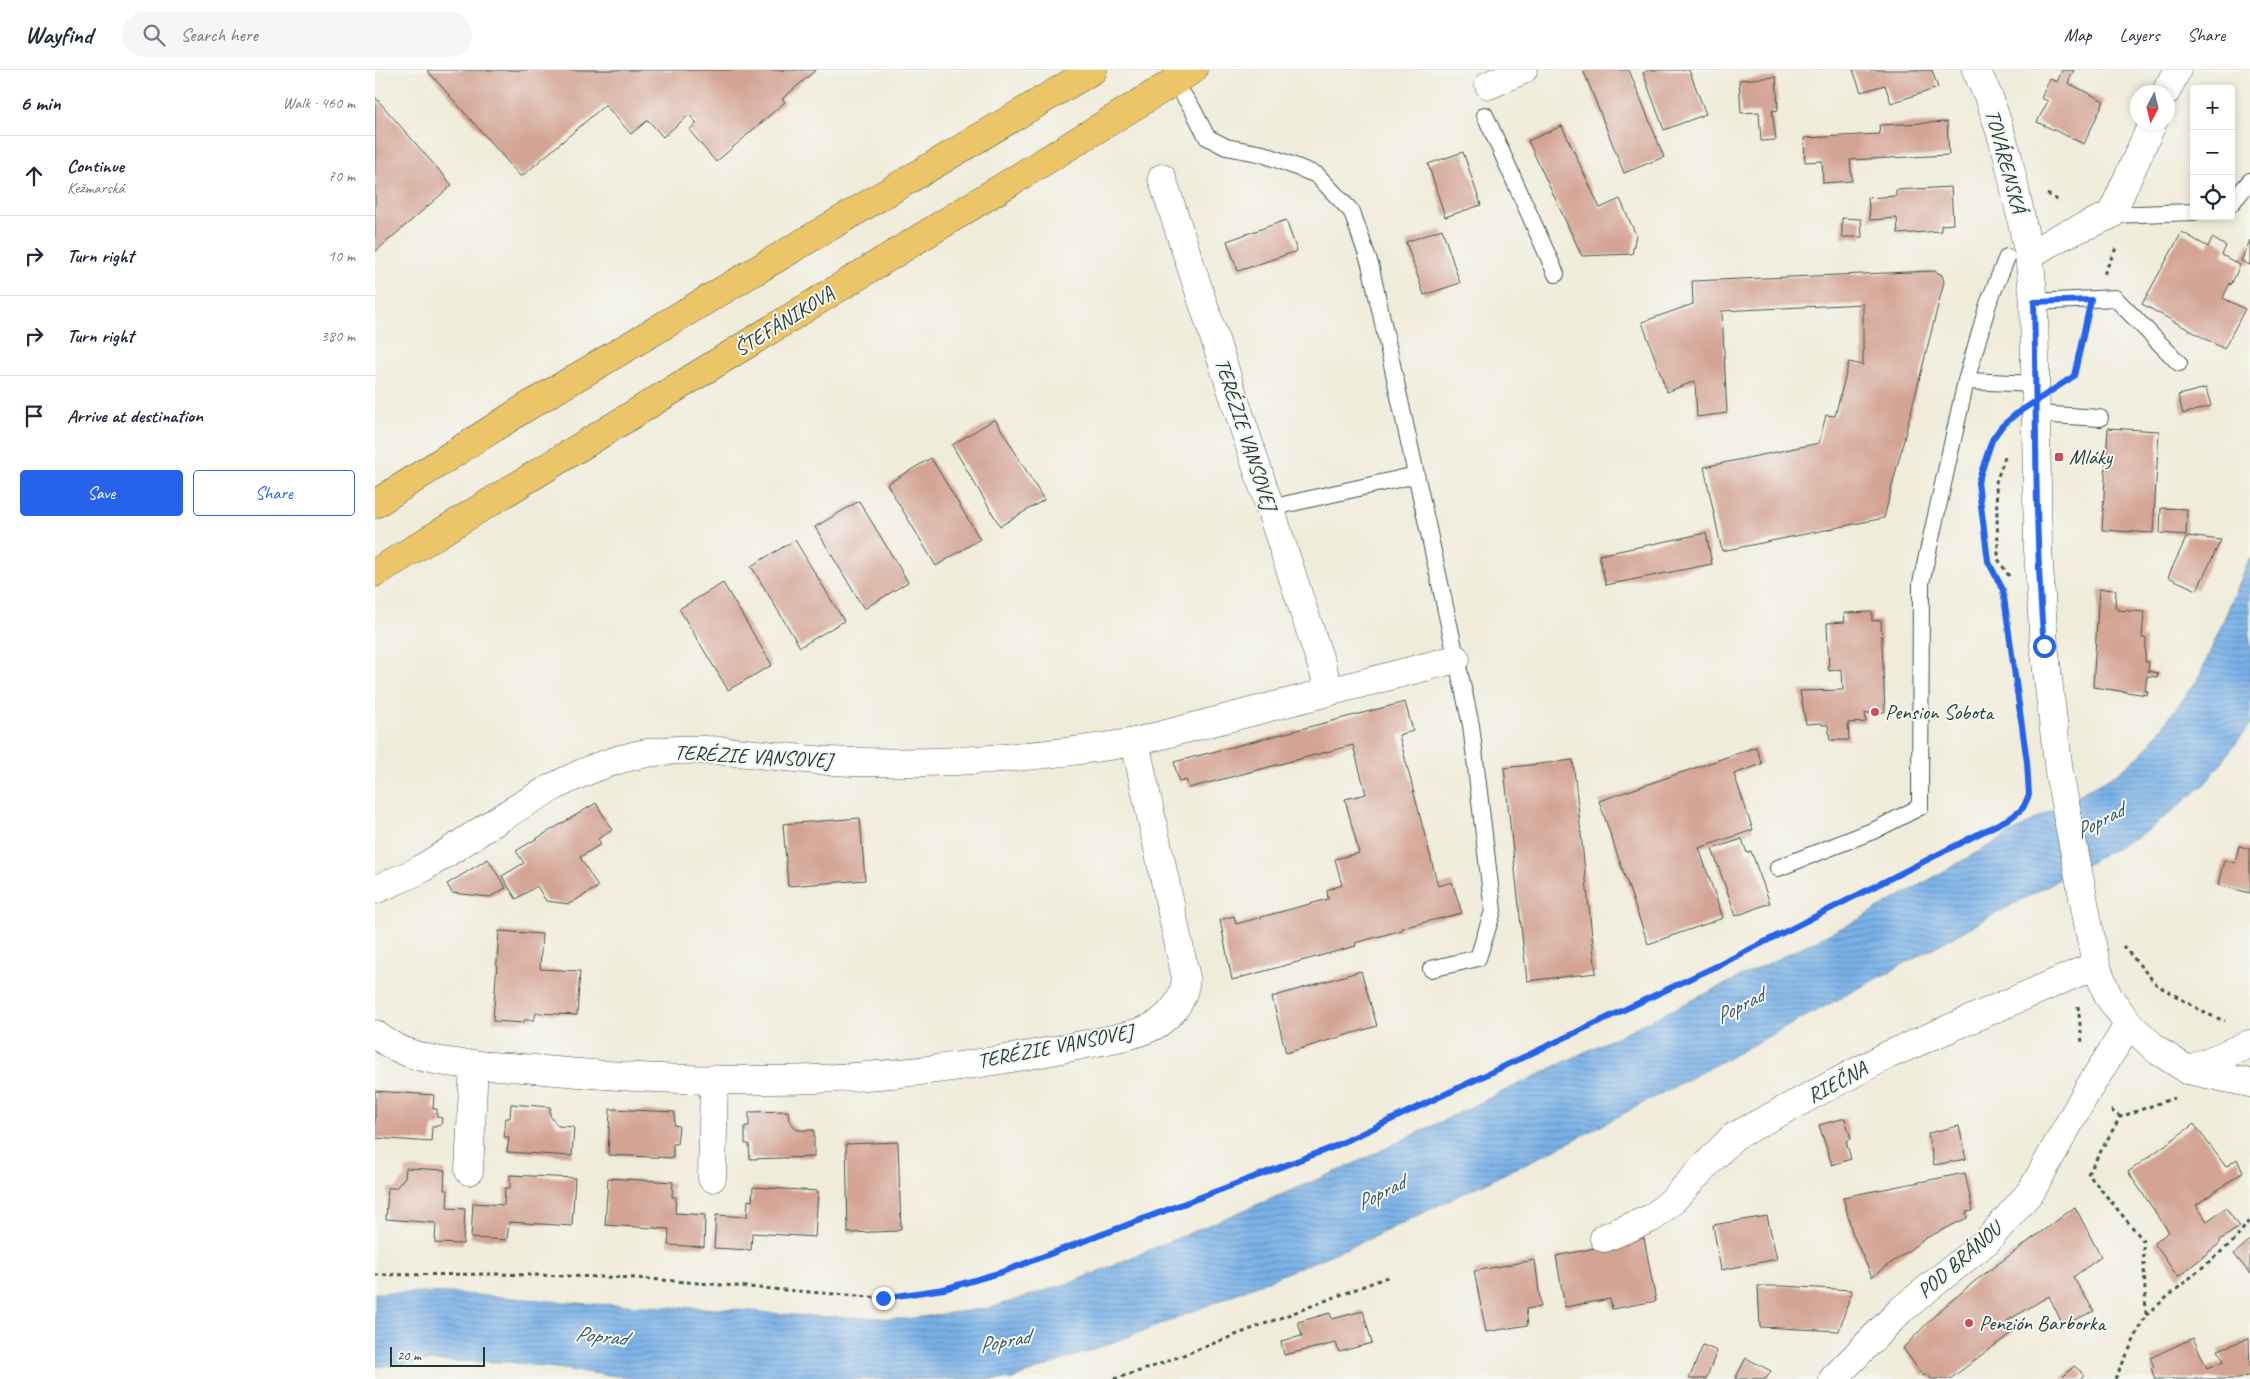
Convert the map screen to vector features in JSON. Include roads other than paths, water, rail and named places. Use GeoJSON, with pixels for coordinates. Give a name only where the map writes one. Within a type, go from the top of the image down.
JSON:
{"type":"FeatureCollection","features":[{"type":"Feature","properties":{"kind":"main road"},"geometry":{"type":"LineString","coordinates":[[375,504],[525,408],[1093,70]]}},
{"type":"Feature","properties":{"kind":"main road","name":"ŠTEFÁNIKOVA"},"geometry":{"type":"LineString","coordinates":[[375,573],[1183,76]]}},
{"type":"Feature","properties":{"kind":"street"},"geometry":{"type":"LineString","coordinates":[[1489,85],[1523,70]]}},
{"type":"Feature","properties":{"kind":"street","name":"TOVÁRENSKÁ"},"geometry":{"type":"LineString","coordinates":[[1977,70],[1990,100],[2007,153],[2018,256],[2034,302],[2047,385],[2024,416],[2041,617],[2059,772],[2096,965],[2107,996],[2129,1024],[2158,1051],[2186,1082]]}},
{"type":"Feature","properties":{"kind":"street"},"geometry":{"type":"LineString","coordinates":[[2170,85],[2177,70]]}},
{"type":"Feature","properties":{"kind":"street"},"geometry":{"type":"LineString","coordinates":[[2018,256],[2060,236],[2116,227],[2150,130]]}},
{"type":"Feature","properties":{"kind":"street","name":"TERÉZIE VANSOVEJ"},"geometry":{"type":"LineString","coordinates":[[1163,178],[1330,691]]}},
{"type":"Feature","properties":{"kind":"street","name":"TERÉZIE VANSOVEJ"},"geometry":{"type":"LineString","coordinates":[[375,890],[417,871],[538,795],[587,770],[639,755],[670,750],[700,750],[827,761],[917,764],[987,761],[1053,755],[1135,742],[1456,659]]}},
{"type":"Feature","properties":{"kind":"street","name":"TERÉZIE VANSOVEJ"},"geometry":{"type":"LineString","coordinates":[[375,1034],[410,1054],[436,1060],[611,1075],[714,1080],[768,1080],[859,1075],[956,1065],[1051,1051],[1124,1036],[1158,1024],[1177,1006],[1185,994],[1186,978],[1135,742]]}},
{"type":"Feature","properties":{"kind":"street","name":"RIEČNA"},"geometry":{"type":"LineString","coordinates":[[1604,1238],[1652,1218],[1671,1202],[1733,1137],[1888,1055],[2096,965]]}},
{"type":"Feature","properties":{"kind":"street","name":"POD BRÁNOU"},"geometry":{"type":"LineString","coordinates":[[1833,1379],[1901,1310],[1987,1241],[2032,1190],[2087,1091],[2129,1024]]}},
{"type":"Feature","properties":{"kind":"street"},"geometry":{"type":"LineString","coordinates":[[2186,1082],[2250,1044]]}},
{"type":"Feature","properties":{"kind":"street"},"geometry":{"type":"LineString","coordinates":[[469,1171],[474,1064]]}},
{"type":"Feature","properties":{"kind":"street"},"geometry":{"type":"LineString","coordinates":[[712,1178],[714,1080]]}},
{"type":"Feature","properties":{"kind":"street"},"geometry":{"type":"LineString","coordinates":[[2186,1082],[2250,1083]]}},
{"type":"Feature","properties":{"kind":"lane"},"geometry":{"type":"LineString","coordinates":[[1183,76],[1192,108],[1207,137],[1226,147],[1263,154],[1317,175],[1352,212],[1370,264],[1471,725],[1493,911],[1478,958],[1431,970]]}},
{"type":"Feature","properties":{"kind":"lane"},"geometry":{"type":"LineString","coordinates":[[1485,115],[1556,274]]}},
{"type":"Feature","properties":{"kind":"lane"},"geometry":{"type":"LineString","coordinates":[[2235,199],[2250,181]]}},
{"type":"Feature","properties":{"kind":"lane"},"geometry":{"type":"LineString","coordinates":[[2116,227],[2190,213]]}},
{"type":"Feature","properties":{"kind":"lane"},"geometry":{"type":"LineString","coordinates":[[1778,868],[1875,830],[1920,807],[1921,583],[1966,381],[1988,304],[2018,256]]}},
{"type":"Feature","properties":{"kind":"lane"},"geometry":{"type":"LineString","coordinates":[[2034,302],[2115,298],[2179,363]]}},
{"type":"Feature","properties":{"kind":"lane"},"geometry":{"type":"LineString","coordinates":[[1966,381],[2047,385]]}},
{"type":"Feature","properties":{"kind":"lane"},"geometry":{"type":"LineString","coordinates":[[2024,416],[2100,418]]}},
{"type":"Feature","properties":{"kind":"lane"},"geometry":{"type":"LineString","coordinates":[[1270,508],[1416,475]]}},
{"type":"Feature","properties":{"kind":"water","name":"Poprad"},"geometry":{"type":"Polygon","coordinates":[[[2250,558],[2250,725],[2205,784],[2149,830],[1878,978],[1570,1142],[1369,1239],[1157,1326],[1012,1379],[639,1379],[510,1362],[430,1361],[375,1367],[375,1293],[450,1293],[590,1304],[726,1309],[806,1316],[906,1319],[989,1308],[1073,1282],[1347,1167],[1858,920],[2119,772],[2142,754],[2199,678],[2250,558]]]}},
{"type":"Feature","properties":{"kind":"place","name":"Mláky"},"geometry":{"type":"Point","coordinates":[2059,457]}},
{"type":"Feature","properties":{"kind":"place","name":"Pension Sobota"},"geometry":{"type":"Point","coordinates":[1875,712]}},
{"type":"Feature","properties":{"kind":"place","name":"Penzión Barborka"},"geometry":{"type":"Point","coordinates":[1969,1323]}}]}
